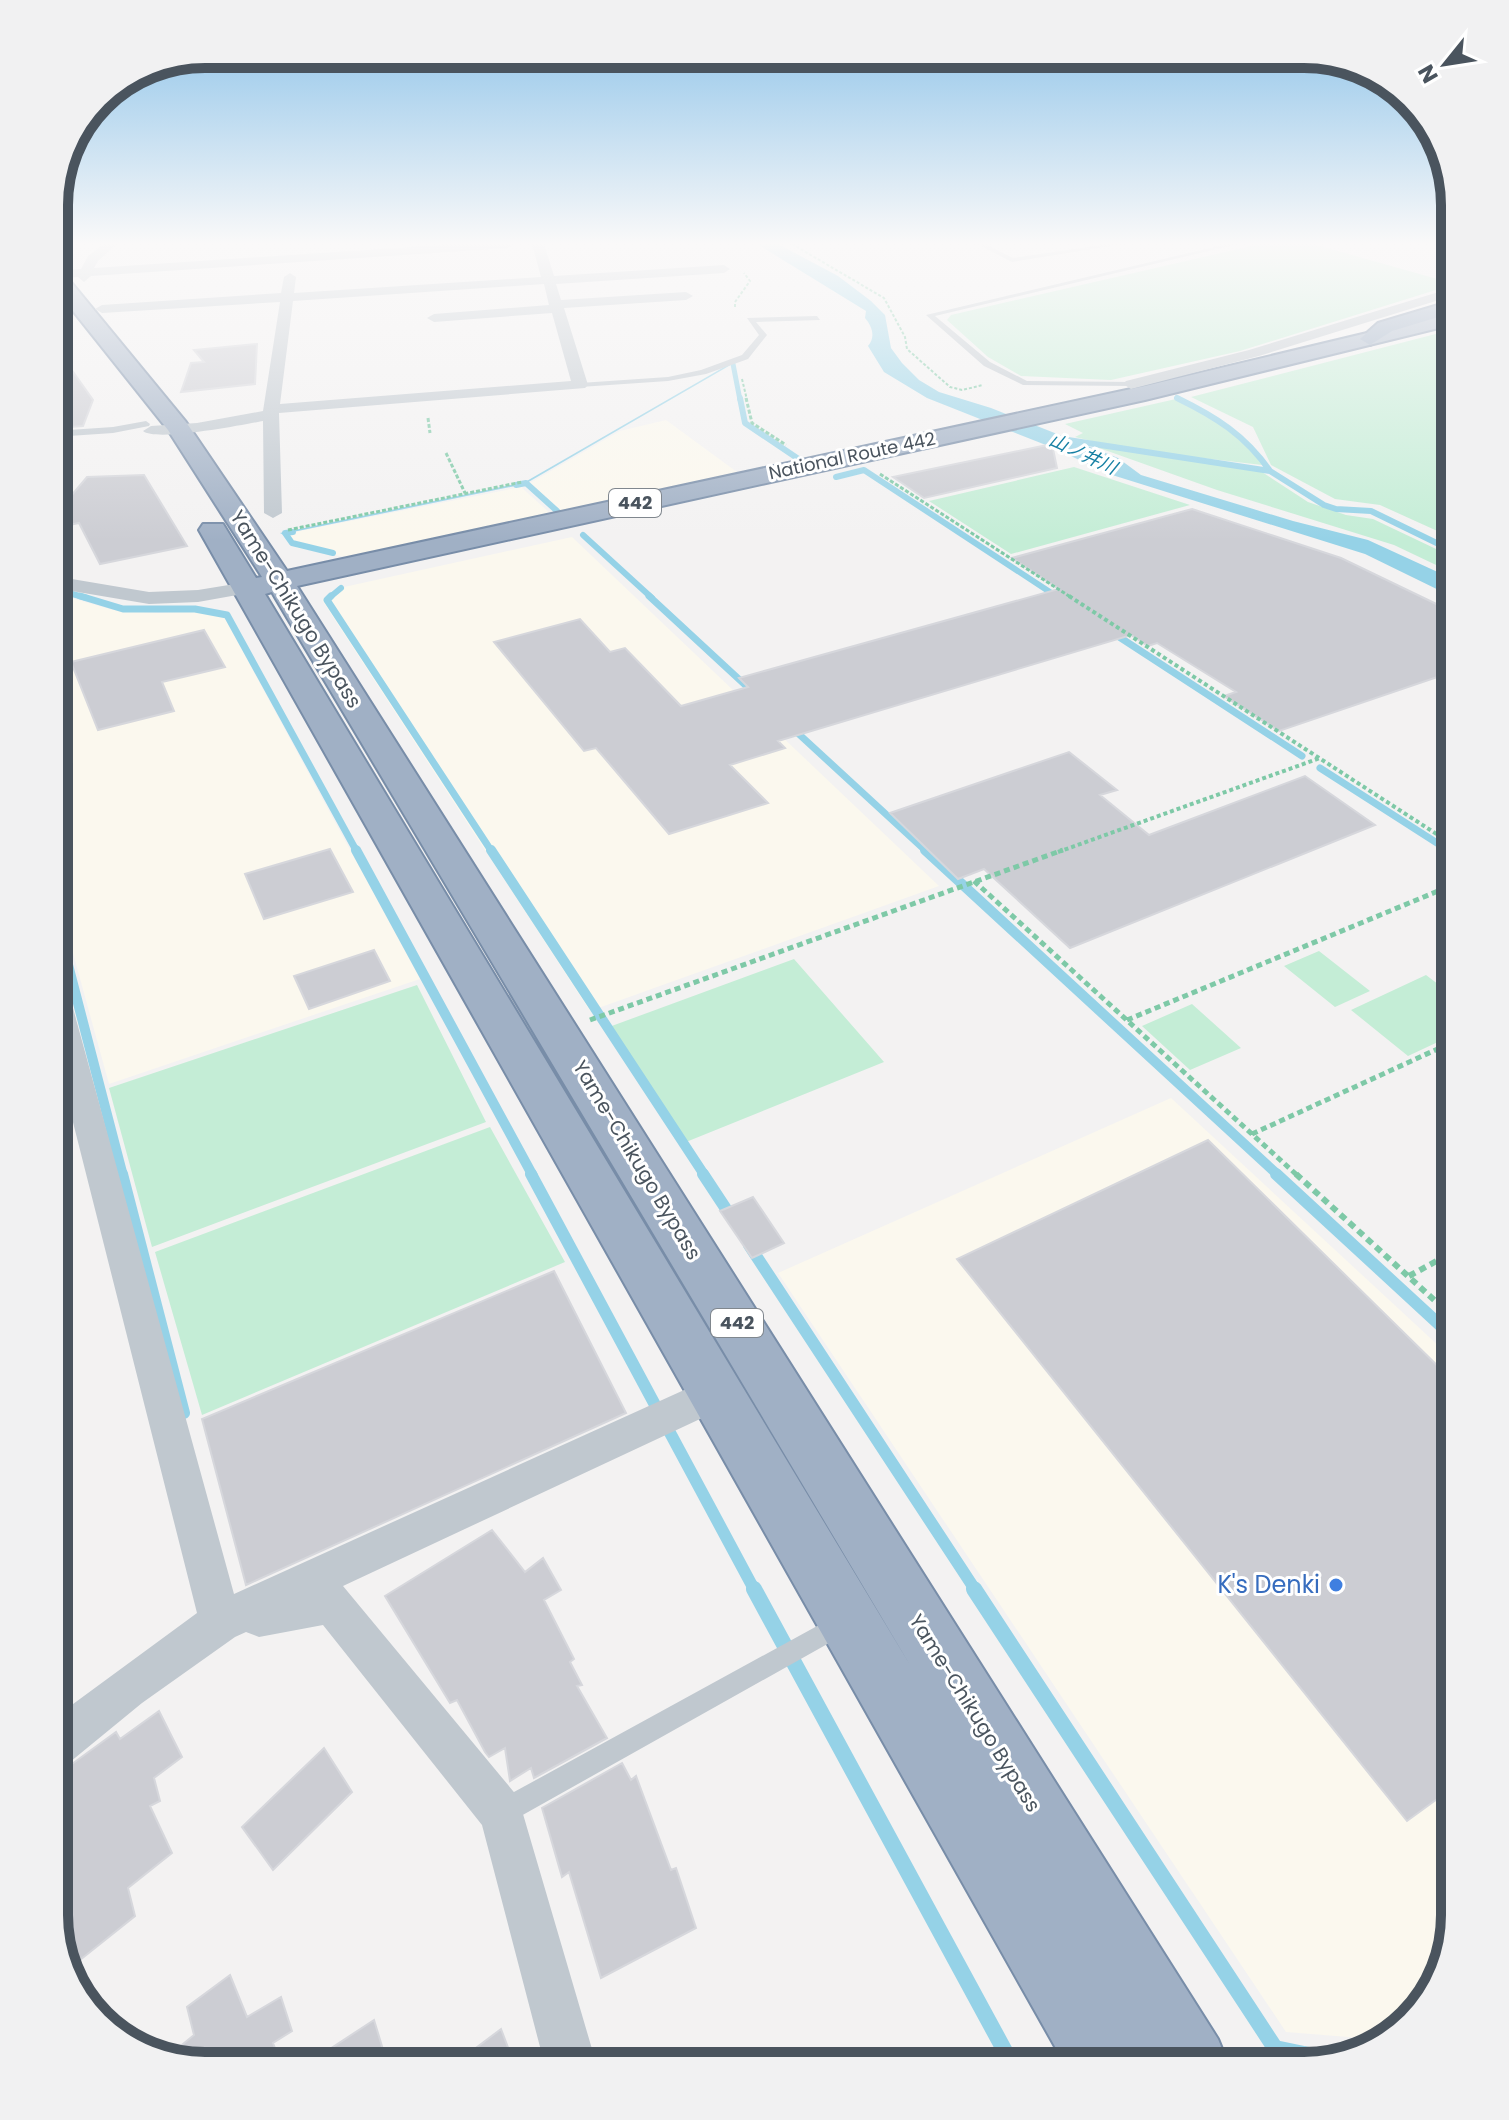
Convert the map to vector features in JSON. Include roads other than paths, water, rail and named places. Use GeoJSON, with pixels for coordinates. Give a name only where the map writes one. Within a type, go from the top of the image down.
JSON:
{"type":"FeatureCollection","features":[{"type":"Feature","properties":{"kind":"highway"},"geometry":{"type":"LineString","coordinates":[[86,343],[168,458]]}},
{"type":"Feature","properties":{"kind":"highway","name":"Yame-Chikugo Bypass"},"geometry":{"type":"LineString","coordinates":[[110,343],[178,427],[269,567],[558,1031],[1181,2048]]}},
{"type":"Feature","properties":{"kind":"highway","name":"National Route 442"},"geometry":{"type":"LineString","coordinates":[[269,567],[990,427],[1138,388],[1351,343]]}},
{"type":"Feature","properties":{"kind":"highway","name":"Yame-Chikugo Bypass"},"geometry":{"type":"LineString","coordinates":[[202,512],[269,567],[717,1393],[1100,2052]]}},
{"type":"Feature","properties":{"kind":"street"},"geometry":{"type":"LineString","coordinates":[[273,513],[270,412],[280,343]]}},
{"type":"Feature","properties":{"kind":"street"},"geometry":{"type":"LineString","coordinates":[[563,343],[568,368],[580,385]]}},
{"type":"Feature","properties":{"kind":"street"},"geometry":{"type":"LineString","coordinates":[[1138,388],[1287,343]]}},
{"type":"Feature","properties":{"kind":"street"},"geometry":{"type":"LineString","coordinates":[[149,428],[197,428],[270,412],[580,385]]}},
{"type":"Feature","properties":{"kind":"street"},"geometry":{"type":"LineString","coordinates":[[68,581],[117,594],[190,599],[269,567]]}},
{"type":"Feature","properties":{"kind":"street"},"geometry":{"type":"LineString","coordinates":[[68,1043],[220,1622]]}},
{"type":"Feature","properties":{"kind":"street"},"geometry":{"type":"LineString","coordinates":[[68,1735],[127,1688],[220,1622],[717,1393]]}},
{"type":"Feature","properties":{"kind":"street"},"geometry":{"type":"LineString","coordinates":[[220,1622],[332,1603],[502,1813],[567,2052]]}},
{"type":"Feature","properties":{"kind":"lane"},"geometry":{"type":"LineString","coordinates":[[580,385],[682,377],[745,357],[757,343]]}},
{"type":"Feature","properties":{"kind":"lane"},"geometry":{"type":"LineString","coordinates":[[962,343],[987,364],[1026,383],[1138,388]]}},
{"type":"Feature","properties":{"kind":"lane"},"geometry":{"type":"LineString","coordinates":[[68,433],[149,428]]}},
{"type":"Feature","properties":{"kind":"lane"},"geometry":{"type":"LineString","coordinates":[[502,1813],[807,1640],[902,1594]]}},
{"type":"Feature","properties":{"kind":"water","name":"山ノ井川"},"geometry":{"type":"Polygon","coordinates":[[[870,343],[890,343],[902,363],[919,380],[939,392],[991,408],[1118,458],[1141,475],[1368,540],[1441,574],[1441,591],[1365,554],[1109,474],[1056,449],[927,398],[884,372],[868,346],[870,343]]]}},
{"type":"Feature","properties":{"kind":"water"},"geometry":{"type":"Polygon","coordinates":[[[734,363],[525,484],[288,533],[288,537],[280,533],[525,482],[734,363]]]}},
{"type":"Feature","properties":{"kind":"waterway"},"geometry":{"type":"LineString","coordinates":[[733,364],[740,400]]}},
{"type":"Feature","properties":{"kind":"waterway"},"geometry":{"type":"LineString","coordinates":[[740,398],[745,423],[800,460]]}},
{"type":"Feature","properties":{"kind":"waterway"},"geometry":{"type":"LineString","coordinates":[[1181,400],[1177,398],[1229,428],[1270,471]]}},
{"type":"Feature","properties":{"kind":"waterway","name":"山ノ井川"},"geometry":{"type":"LineString","coordinates":[[1055,438],[1270,471]]}},
{"type":"Feature","properties":{"kind":"waterway"},"geometry":{"type":"LineString","coordinates":[[836,477],[864,470],[1059,598]]}},
{"type":"Feature","properties":{"kind":"waterway"},"geometry":{"type":"LineString","coordinates":[[1270,471],[1324,505],[1336,509],[1371,511],[1441,545]]}},
{"type":"Feature","properties":{"kind":"waterway"},"geometry":{"type":"LineString","coordinates":[[516,485],[526,483],[557,511]]}},
{"type":"Feature","properties":{"kind":"waterway"},"geometry":{"type":"LineString","coordinates":[[293,532],[285,533],[292,543],[333,553]]}},
{"type":"Feature","properties":{"kind":"waterway"},"geometry":{"type":"LineString","coordinates":[[583,535],[652,598]]}},
{"type":"Feature","properties":{"kind":"waterway"},"geometry":{"type":"LineString","coordinates":[[329,598],[341,588]]}},
{"type":"Feature","properties":{"kind":"waterway"},"geometry":{"type":"LineString","coordinates":[[68,593],[83,597]]}},
{"type":"Feature","properties":{"kind":"waterway"},"geometry":{"type":"LineString","coordinates":[[649,596],[756,695]]}},
{"type":"Feature","properties":{"kind":"waterway"},"geometry":{"type":"LineString","coordinates":[[83,597],[87,598]]}},
{"type":"Feature","properties":{"kind":"waterway"},"geometry":{"type":"LineString","coordinates":[[83,597],[123,609],[195,609],[227,615],[357,852]]}},
{"type":"Feature","properties":{"kind":"waterway"},"geometry":{"type":"LineString","coordinates":[[329,598],[327,600],[492,852]]}},
{"type":"Feature","properties":{"kind":"waterway"},"geometry":{"type":"LineString","coordinates":[[1110,631],[1302,756]]}},
{"type":"Feature","properties":{"kind":"waterway"},"geometry":{"type":"LineString","coordinates":[[789,725],[927,852]]}},
{"type":"Feature","properties":{"kind":"waterway"},"geometry":{"type":"LineString","coordinates":[[1320,768],[1441,846]]}},
{"type":"Feature","properties":{"kind":"waterway"},"geometry":{"type":"LineString","coordinates":[[356,850],[533,1176]]}},
{"type":"Feature","properties":{"kind":"waterway"},"geometry":{"type":"LineString","coordinates":[[491,850],[705,1176]]}},
{"type":"Feature","properties":{"kind":"waterway"},"geometry":{"type":"LineString","coordinates":[[925,850],[1279,1176]]}},
{"type":"Feature","properties":{"kind":"waterway"},"geometry":{"type":"LineString","coordinates":[[68,965],[123,1176]]}},
{"type":"Feature","properties":{"kind":"waterway"},"geometry":{"type":"LineString","coordinates":[[122,1174],[184,1413]]}},
{"type":"Feature","properties":{"kind":"waterway"},"geometry":{"type":"LineString","coordinates":[[531,1174],[755,1591]]}},
{"type":"Feature","properties":{"kind":"waterway"},"geometry":{"type":"LineString","coordinates":[[703,1174],[732,1218]]}},
{"type":"Feature","properties":{"kind":"waterway"},"geometry":{"type":"LineString","coordinates":[[1276,1174],[1441,1326]]}},
{"type":"Feature","properties":{"kind":"waterway"},"geometry":{"type":"LineString","coordinates":[[749,1245],[976,1591]]}},
{"type":"Feature","properties":{"kind":"waterway"},"geometry":{"type":"LineString","coordinates":[[754,1589],[1005,2052]]}},
{"type":"Feature","properties":{"kind":"waterway"},"geometry":{"type":"LineString","coordinates":[[974,1589],[1275,2048],[1294,2052]]}},
{"type":"Feature","properties":{"kind":"place","name":"K's Denki"},"geometry":{"type":"Point","coordinates":[1336,1585]}}]}
